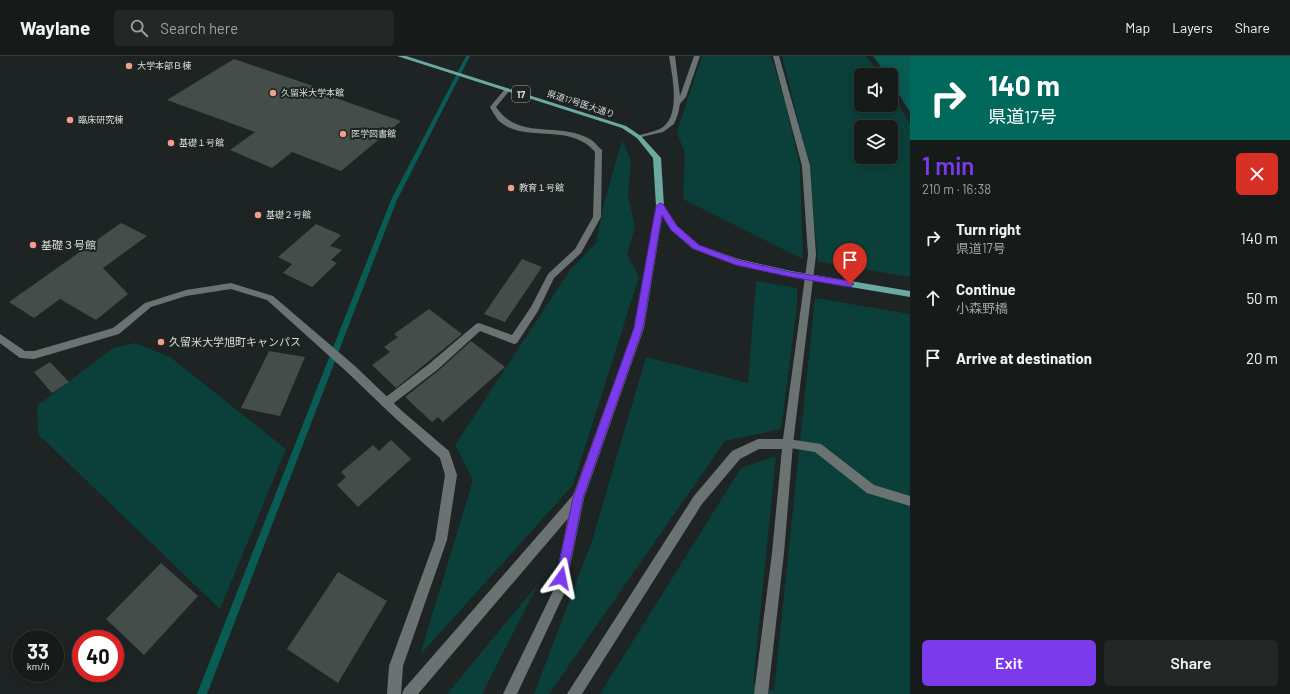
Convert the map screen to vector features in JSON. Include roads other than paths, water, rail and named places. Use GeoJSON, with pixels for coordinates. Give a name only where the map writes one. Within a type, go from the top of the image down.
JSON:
{"type":"FeatureCollection","features":[{"type":"Feature","properties":{"kind":"main road","name":"県道17号医大通り"},"geometry":{"type":"LineString","coordinates":[[400,56],[624,127],[639,137]]}},
{"type":"Feature","properties":{"kind":"main road","name":"17"},"geometry":{"type":"LineString","coordinates":[[639,137],[657,158],[660,206],[674,228],[696,247],[736,262],[791,274],[910,294]]}},
{"type":"Feature","properties":{"kind":"street"},"geometry":{"type":"LineString","coordinates":[[639,137],[666,128],[675,117],[676,81],[672,56]]}},
{"type":"Feature","properties":{"kind":"street"},"geometry":{"type":"LineString","coordinates":[[676,104],[683,97],[696,56]]}},
{"type":"Feature","properties":{"kind":"street"},"geometry":{"type":"LineString","coordinates":[[760,694],[778,553],[788,444],[812,255],[806,166],[776,56]]}},
{"type":"Feature","properties":{"kind":"street"},"geometry":{"type":"LineString","coordinates":[[386,403],[433,367],[479,327],[514,340],[535,309],[551,276],[578,251],[597,216],[599,152],[588,141],[576,136],[523,129],[509,125],[497,116],[493,107],[508,90]]}},
{"type":"Feature","properties":{"kind":"street"},"geometry":{"type":"LineString","coordinates":[[510,694],[559,592],[578,498],[639,328],[660,206]]}},
{"type":"Feature","properties":{"kind":"street"},"geometry":{"type":"LineString","coordinates":[[0,338],[22,355],[34,355],[116,331],[148,305],[186,293],[231,286],[270,298],[351,369],[386,403],[445,455],[451,475],[441,540],[396,666],[394,694]]}},
{"type":"Feature","properties":{"kind":"street"},"geometry":{"type":"LineString","coordinates":[[574,694],[698,500],[736,455],[758,444],[788,444],[817,447],[871,489],[910,501]]}},
{"type":"Feature","properties":{"kind":"street"},"geometry":{"type":"LineString","coordinates":[[408,694],[578,498]]}},
{"type":"Feature","properties":{"kind":"waterway"},"geometry":{"type":"LineString","coordinates":[[202,694],[394,200],[468,56]]}},
{"type":"Feature","properties":{"kind":"place","name":"大学本部Ｂ棟"},"geometry":{"type":"Point","coordinates":[129,66]}},
{"type":"Feature","properties":{"kind":"place","name":"久留米大学本館"},"geometry":{"type":"Point","coordinates":[273,93]}},
{"type":"Feature","properties":{"kind":"place","name":"臨床研究棟"},"geometry":{"type":"Point","coordinates":[70,120]}},
{"type":"Feature","properties":{"kind":"place","name":"医学図書館"},"geometry":{"type":"Point","coordinates":[343,134]}},
{"type":"Feature","properties":{"kind":"place","name":"基礎１号館"},"geometry":{"type":"Point","coordinates":[171,143]}},
{"type":"Feature","properties":{"kind":"place","name":"教育１号館"},"geometry":{"type":"Point","coordinates":[511,188]}},
{"type":"Feature","properties":{"kind":"place","name":"基礎２号館"},"geometry":{"type":"Point","coordinates":[258,215]}},
{"type":"Feature","properties":{"kind":"place","name":"基礎３号館"},"geometry":{"type":"Point","coordinates":[33,245]}},
{"type":"Feature","properties":{"kind":"place","name":"久留米大学旭町キャンパス"},"geometry":{"type":"Point","coordinates":[161,342]}}]}
